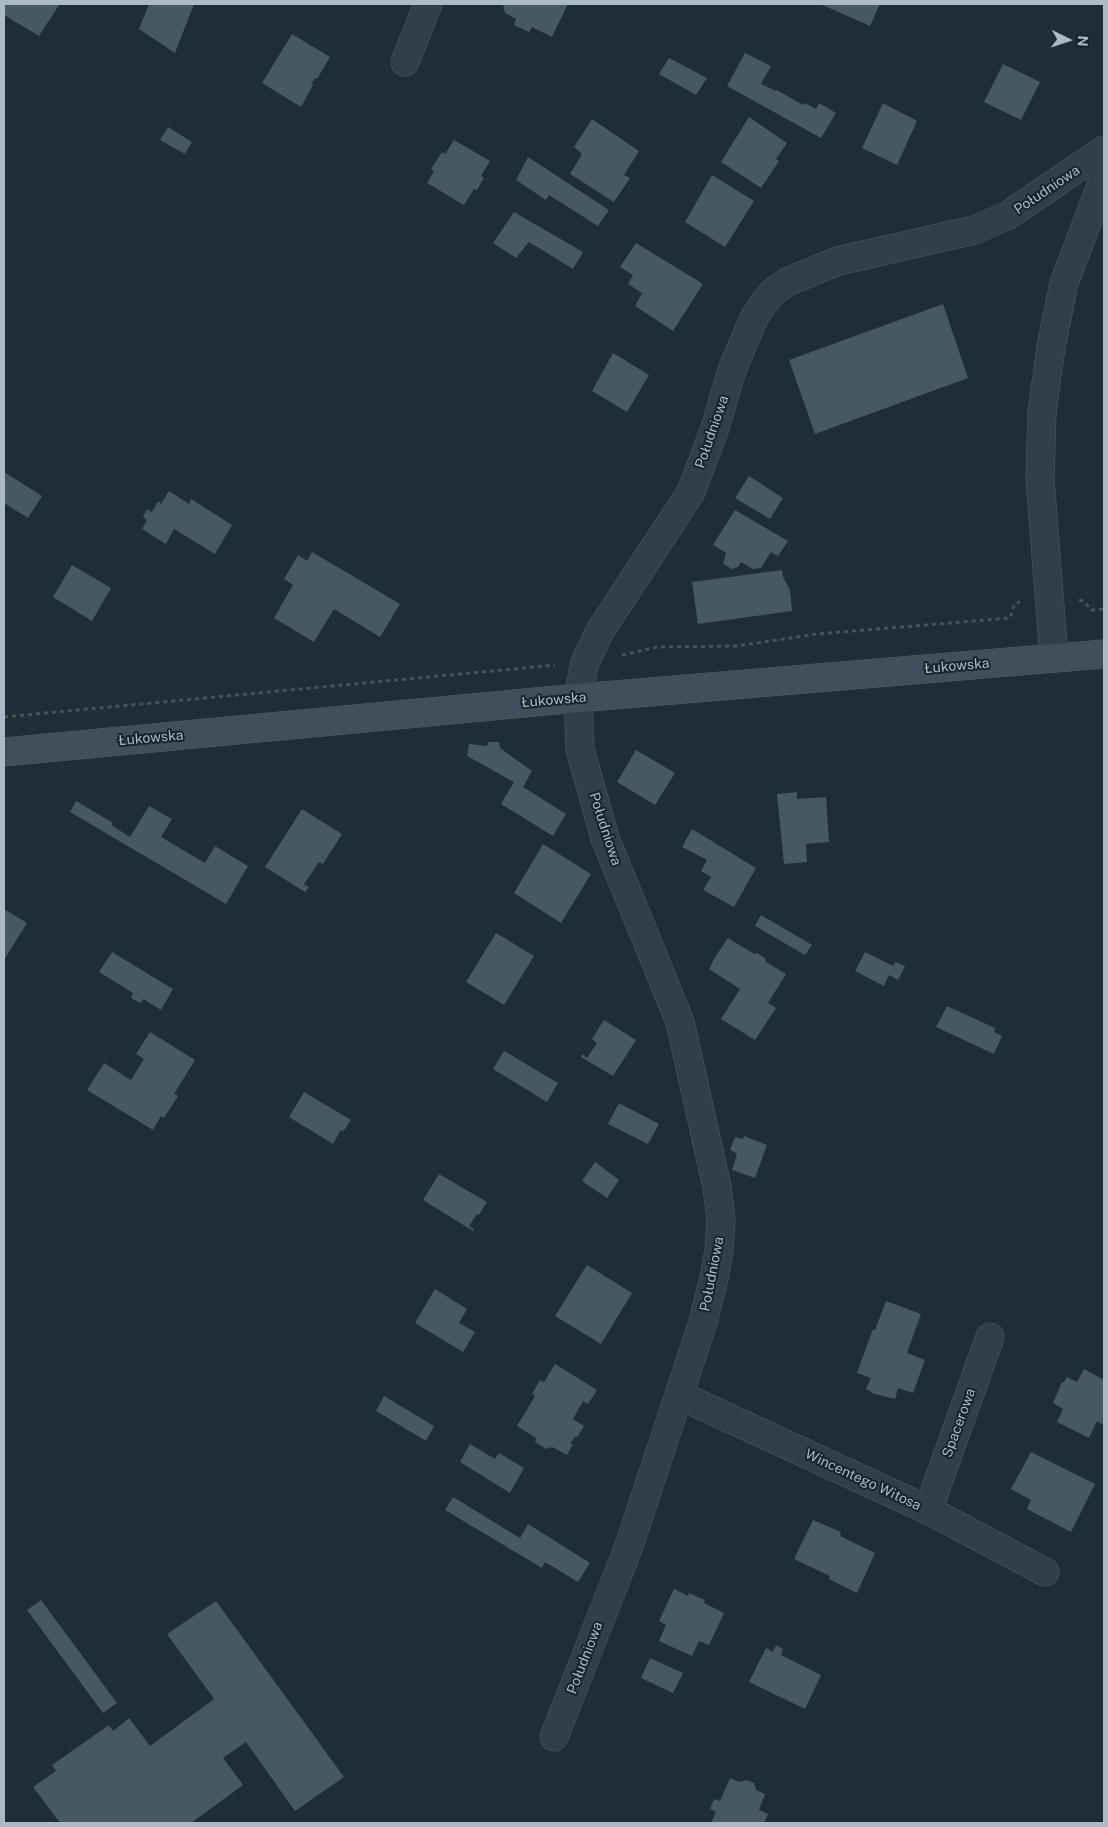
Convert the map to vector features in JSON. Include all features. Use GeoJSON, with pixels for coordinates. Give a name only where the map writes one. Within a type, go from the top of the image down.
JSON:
{"type":"FeatureCollection","features":[{"type":"Feature","properties":{"kind":"main road","name":"Łukowska"},"geometry":{"type":"LineString","coordinates":[[4,752],[578,698],[1104,654]]}},
{"type":"Feature","properties":{"kind":"street"},"geometry":{"type":"LineString","coordinates":[[405,62],[428,4]]}},
{"type":"Feature","properties":{"kind":"street","name":"Południowa"},"geometry":{"type":"LineString","coordinates":[[554,1737],[628,1549],[703,1322],[719,1251],[721,1219],[717,1187],[680,1022],[605,838],[580,748],[578,698],[585,662],[600,631],[691,492],[715,428],[732,370],[754,318],[762,304],[773,292],[787,282],[838,262],[989,225],[1007,216],[1104,150]]}},
{"type":"Feature","properties":{"kind":"street","name":"Południowa"},"geometry":{"type":"LineString","coordinates":[[1054,658],[1040,478],[1042,412],[1051,347],[1064,283],[1104,178]]}},
{"type":"Feature","properties":{"kind":"street","name":"Spacerowa"},"geometry":{"type":"LineString","coordinates":[[928,1510],[990,1337]]}},
{"type":"Feature","properties":{"kind":"street","name":"Wincentego Witosa"},"geometry":{"type":"LineString","coordinates":[[679,1395],[928,1510],[1045,1572]]}},
{"type":"Feature","properties":{"kind":"path"},"geometry":{"type":"LineString","coordinates":[[1077,599],[1083,601],[1092,610],[1104,609]]}},
{"type":"Feature","properties":{"kind":"path"},"geometry":{"type":"LineString","coordinates":[[4,717],[585,662],[657,647],[736,646],[816,634],[1010,618],[1015,602],[1025,602]]}},
{"type":"Feature","properties":{"kind":"building"},"geometry":{"type":"Polygon","coordinates":[[[4,4],[59,5],[39,36],[4,15],[4,4]]]}},
{"type":"Feature","properties":{"kind":"building"},"geometry":{"type":"Polygon","coordinates":[[[149,4],[194,4],[175,53],[139,29],[149,4]]]}},
{"type":"Feature","properties":{"kind":"building"},"geometry":{"type":"Polygon","coordinates":[[[503,4],[568,4],[552,37],[532,27],[529,32],[514,25],[516,19],[505,13],[503,4]]]}},
{"type":"Feature","properties":{"kind":"building"},"geometry":{"type":"Polygon","coordinates":[[[820,4],[880,4],[870,26],[820,4]]]}},
{"type":"Feature","properties":{"kind":"building"},"geometry":{"type":"Polygon","coordinates":[[[292,34],[330,57],[317,79],[315,78],[311,84],[313,85],[301,107],[262,83],[292,34]]]}},
{"type":"Feature","properties":{"kind":"building"},"geometry":{"type":"Polygon","coordinates":[[[745,53],[771,66],[761,84],[777,90],[803,105],[805,103],[816,109],[819,103],[836,113],[821,138],[727,86],[745,53]]]}},
{"type":"Feature","properties":{"kind":"building"},"geometry":{"type":"Polygon","coordinates":[[[669,58],[707,78],[696,95],[659,74],[669,58]]]}},
{"type":"Feature","properties":{"kind":"building"},"geometry":{"type":"Polygon","coordinates":[[[1003,64],[1040,82],[1021,120],[984,102],[1003,64]]]}},
{"type":"Feature","properties":{"kind":"building"},"geometry":{"type":"Polygon","coordinates":[[[883,103],[917,121],[897,165],[862,148],[883,103]]]}},
{"type":"Feature","properties":{"kind":"building"},"geometry":{"type":"Polygon","coordinates":[[[749,117],[787,143],[776,159],[779,161],[761,188],[721,162],[749,117]]]}},
{"type":"Feature","properties":{"kind":"building"},"geometry":{"type":"Polygon","coordinates":[[[592,119],[639,151],[624,175],[630,178],[614,202],[570,174],[582,154],[574,147],[592,119]]]}},
{"type":"Feature","properties":{"kind":"building"},"geometry":{"type":"Polygon","coordinates":[[[168,127],[192,142],[185,154],[160,140],[168,127]]]}},
{"type":"Feature","properties":{"kind":"building"},"geometry":{"type":"Polygon","coordinates":[[[454,140],[490,161],[481,176],[484,178],[477,190],[474,189],[464,205],[427,183],[434,171],[431,169],[442,152],[445,154],[454,140]]]}},
{"type":"Feature","properties":{"kind":"building"},"geometry":{"type":"Polygon","coordinates":[[[528,157],[609,210],[598,226],[549,195],[546,200],[516,180],[528,157]]]}},
{"type":"Feature","properties":{"kind":"building"},"geometry":{"type":"Polygon","coordinates":[[[712,175],[754,201],[725,247],[685,222],[712,175]]]}},
{"type":"Feature","properties":{"kind":"building"},"geometry":{"type":"Polygon","coordinates":[[[514,212],[583,252],[573,269],[529,242],[516,258],[493,243],[514,212]]]}},
{"type":"Feature","properties":{"kind":"building"},"geometry":{"type":"Polygon","coordinates":[[[636,243],[703,284],[673,331],[635,306],[642,293],[628,284],[633,275],[620,267],[636,243]]]}},
{"type":"Feature","properties":{"kind":"building"},"geometry":{"type":"Polygon","coordinates":[[[943,304],[968,378],[815,434],[789,360],[943,304]]]}},
{"type":"Feature","properties":{"kind":"building"},"geometry":{"type":"Polygon","coordinates":[[[613,353],[649,375],[627,412],[592,391],[613,353]]]}},
{"type":"Feature","properties":{"kind":"building"},"geometry":{"type":"Polygon","coordinates":[[[4,472],[42,496],[28,518],[4,503],[4,472]]]}},
{"type":"Feature","properties":{"kind":"building"},"geometry":{"type":"Polygon","coordinates":[[[749,476],[783,498],[770,519],[735,498],[749,476]]]}},
{"type":"Feature","properties":{"kind":"building"},"geometry":{"type":"Polygon","coordinates":[[[169,491],[189,504],[191,499],[232,525],[215,554],[174,529],[166,544],[142,529],[147,520],[143,517],[147,509],[152,512],[158,501],[161,504],[169,491]]]}},
{"type":"Feature","properties":{"kind":"building"},"geometry":{"type":"Polygon","coordinates":[[[735,510],[788,541],[778,556],[771,552],[761,568],[753,569],[741,562],[738,567],[732,569],[723,564],[726,553],[713,545],[735,510]]]}},
{"type":"Feature","properties":{"kind":"building"},"geometry":{"type":"Polygon","coordinates":[[[312,552],[400,604],[380,637],[334,609],[314,642],[274,618],[293,585],[284,579],[298,555],[307,561],[312,552]]]}},
{"type":"Feature","properties":{"kind":"building"},"geometry":{"type":"Polygon","coordinates":[[[72,565],[111,588],[92,621],[53,597],[72,565]]]}},
{"type":"Feature","properties":{"kind":"building"},"geometry":{"type":"Polygon","coordinates":[[[782,570],[783,577],[790,590],[792,611],[698,624],[692,582],[782,570]]]}},
{"type":"Feature","properties":{"kind":"building"},"geometry":{"type":"Polygon","coordinates":[[[488,742],[499,742],[500,748],[532,771],[523,787],[566,814],[553,836],[501,804],[514,782],[467,756],[469,744],[487,746],[488,742]]]}},
{"type":"Feature","properties":{"kind":"building"},"geometry":{"type":"Polygon","coordinates":[[[636,750],[675,773],[655,805],[617,782],[636,750]]]}},
{"type":"Feature","properties":{"kind":"building"},"geometry":{"type":"Polygon","coordinates":[[[797,792],[797,799],[826,797],[829,842],[806,844],[807,862],[784,864],[777,794],[797,792]]]}},
{"type":"Feature","properties":{"kind":"building"},"geometry":{"type":"Polygon","coordinates":[[[76,801],[113,823],[111,825],[130,837],[149,806],[172,819],[161,837],[205,863],[215,846],[248,866],[226,904],[70,812],[76,801]]]}},
{"type":"Feature","properties":{"kind":"building"},"geometry":{"type":"Polygon","coordinates":[[[302,809],[342,834],[323,864],[319,862],[304,884],[309,887],[305,892],[265,867],[302,809]]]}},
{"type":"Feature","properties":{"kind":"building"},"geometry":{"type":"Polygon","coordinates":[[[692,829],[756,868],[734,907],[703,890],[711,877],[701,871],[707,860],[682,847],[692,829]]]}},
{"type":"Feature","properties":{"kind":"building"},"geometry":{"type":"Polygon","coordinates":[[[543,844],[591,874],[561,923],[514,893],[543,844]]]}},
{"type":"Feature","properties":{"kind":"building"},"geometry":{"type":"Polygon","coordinates":[[[4,909],[27,923],[4,960],[4,909]]]}},
{"type":"Feature","properties":{"kind":"building"},"geometry":{"type":"Polygon","coordinates":[[[761,915],[812,945],[805,955],[755,926],[761,915]]]}},
{"type":"Feature","properties":{"kind":"building"},"geometry":{"type":"Polygon","coordinates":[[[496,933],[534,956],[504,1005],[466,982],[496,933]]]}},
{"type":"Feature","properties":{"kind":"building"},"geometry":{"type":"Polygon","coordinates":[[[728,938],[754,954],[757,953],[765,958],[766,962],[786,974],[768,1003],[776,1008],[755,1040],[721,1019],[740,989],[709,969],[728,938]]]}},
{"type":"Feature","properties":{"kind":"building"},"geometry":{"type":"Polygon","coordinates":[[[112,952],[173,989],[161,1010],[143,999],[141,1003],[131,998],[133,993],[99,972],[112,952]]]}},
{"type":"Feature","properties":{"kind":"building"},"geometry":{"type":"Polygon","coordinates":[[[865,952],[893,966],[895,962],[905,966],[898,980],[889,975],[884,986],[855,971],[865,952]]]}},
{"type":"Feature","properties":{"kind":"building"},"geometry":{"type":"Polygon","coordinates":[[[947,1006],[995,1028],[994,1032],[1002,1036],[994,1054],[936,1027],[947,1006]]]}},
{"type":"Feature","properties":{"kind":"building"},"geometry":{"type":"Polygon","coordinates":[[[604,1020],[636,1040],[613,1076],[581,1057],[582,1054],[587,1058],[597,1043],[592,1039],[604,1020]]]}},
{"type":"Feature","properties":{"kind":"building"},"geometry":{"type":"Polygon","coordinates":[[[150,1032],[195,1060],[174,1094],[178,1096],[164,1118],[161,1116],[153,1130],[87,1090],[104,1063],[131,1080],[144,1059],[136,1054],[150,1032]]]}},
{"type":"Feature","properties":{"kind":"building"},"geometry":{"type":"Polygon","coordinates":[[[504,1051],[558,1083],[547,1102],[493,1069],[504,1051]]]}},
{"type":"Feature","properties":{"kind":"building"},"geometry":{"type":"Polygon","coordinates":[[[304,1092],[351,1120],[343,1132],[341,1130],[333,1144],[289,1117],[304,1092]]]}},
{"type":"Feature","properties":{"kind":"building"},"geometry":{"type":"Polygon","coordinates":[[[619,1103],[659,1124],[648,1144],[608,1124],[619,1103]]]}},
{"type":"Feature","properties":{"kind":"building"},"geometry":{"type":"Polygon","coordinates":[[[744,1136],[767,1145],[755,1178],[732,1170],[737,1154],[730,1150],[735,1137],[743,1139],[744,1136]]]}},
{"type":"Feature","properties":{"kind":"building"},"geometry":{"type":"Polygon","coordinates":[[[595,1162],[619,1180],[607,1198],[582,1181],[595,1162]]]}},
{"type":"Feature","properties":{"kind":"building"},"geometry":{"type":"Polygon","coordinates":[[[439,1174],[487,1202],[469,1226],[474,1229],[473,1231],[423,1200],[439,1174]]]}},
{"type":"Feature","properties":{"kind":"building"},"geometry":{"type":"Polygon","coordinates":[[[587,1265],[632,1293],[601,1344],[555,1316],[587,1265]]]}},
{"type":"Feature","properties":{"kind":"building"},"geometry":{"type":"Polygon","coordinates":[[[435,1289],[467,1309],[459,1323],[475,1332],[463,1352],[415,1323],[435,1289]]]}},
{"type":"Feature","properties":{"kind":"building"},"geometry":{"type":"Polygon","coordinates":[[[886,1301],[921,1314],[907,1353],[925,1360],[913,1393],[898,1388],[895,1399],[871,1393],[866,1389],[871,1378],[857,1373],[873,1329],[875,1330],[886,1301]]]}},
{"type":"Feature","properties":{"kind":"building"},"geometry":{"type":"Polygon","coordinates":[[[555,1364],[597,1390],[588,1404],[583,1401],[573,1419],[584,1426],[578,1436],[570,1443],[573,1444],[567,1455],[552,1447],[546,1449],[535,1442],[536,1438],[517,1426],[535,1396],[532,1394],[540,1380],[544,1382],[555,1364]]]}},
{"type":"Feature","properties":{"kind":"building"},"geometry":{"type":"Polygon","coordinates":[[[1084,1369],[1104,1380],[1104,1425],[1097,1421],[1089,1438],[1057,1422],[1063,1409],[1053,1403],[1062,1382],[1067,1377],[1077,1382],[1084,1369]]]}},
{"type":"Feature","properties":{"kind":"building"},"geometry":{"type":"Polygon","coordinates":[[[384,1396],[434,1426],[426,1441],[376,1411],[384,1396]]]}},
{"type":"Feature","properties":{"kind":"building"},"geometry":{"type":"Polygon","coordinates":[[[470,1444],[495,1459],[499,1453],[524,1468],[510,1493],[460,1462],[470,1444]]]}},
{"type":"Feature","properties":{"kind":"building"},"geometry":{"type":"Polygon","coordinates":[[[1031,1452],[1095,1484],[1071,1532],[1027,1509],[1031,1500],[1011,1489],[1031,1452]]]}},
{"type":"Feature","properties":{"kind":"building"},"geometry":{"type":"Polygon","coordinates":[[[453,1497],[520,1538],[528,1524],[590,1563],[578,1582],[545,1562],[542,1568],[445,1510],[453,1497]]]}},
{"type":"Feature","properties":{"kind":"building"},"geometry":{"type":"Polygon","coordinates":[[[813,1520],[841,1532],[840,1536],[875,1553],[857,1593],[829,1579],[830,1576],[794,1559],[813,1520]]]}},
{"type":"Feature","properties":{"kind":"building"},"geometry":{"type":"Polygon","coordinates":[[[674,1589],[688,1596],[689,1593],[705,1600],[704,1603],[724,1613],[709,1645],[699,1641],[692,1656],[659,1641],[666,1625],[659,1621],[674,1589]]]}},
{"type":"Feature","properties":{"kind":"building"},"geometry":{"type":"Polygon","coordinates":[[[41,1600],[117,1703],[103,1713],[27,1610],[41,1600]]]}},
{"type":"Feature","properties":{"kind":"building"},"geometry":{"type":"Polygon","coordinates":[[[216,1601],[344,1777],[295,1811],[246,1742],[223,1758],[243,1785],[191,1823],[60,1823],[33,1787],[56,1771],[52,1765],[109,1725],[113,1731],[129,1718],[150,1746],[214,1699],[167,1634],[216,1601]]]}},
{"type":"Feature","properties":{"kind":"building"},"geometry":{"type":"Polygon","coordinates":[[[776,1645],[783,1649],[781,1655],[821,1675],[805,1709],[749,1682],[766,1648],[773,1652],[776,1645]]]}},
{"type":"Feature","properties":{"kind":"building"},"geometry":{"type":"Polygon","coordinates":[[[650,1658],[683,1673],[673,1693],[641,1678],[650,1658]]]}},
{"type":"Feature","properties":{"kind":"building"},"geometry":{"type":"Polygon","coordinates":[[[730,1778],[739,1782],[746,1780],[754,1783],[756,1790],[765,1794],[759,1810],[768,1814],[764,1823],[711,1823],[716,1812],[710,1809],[714,1799],[720,1801],[730,1778]]]}}]}
